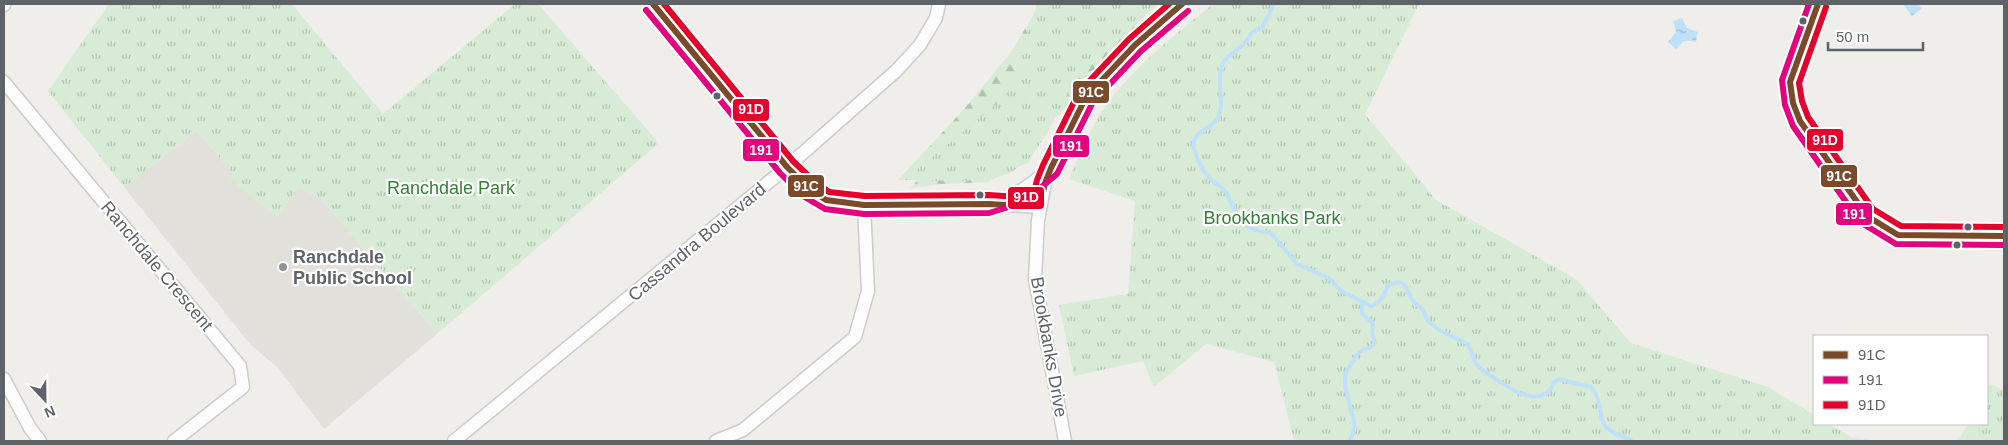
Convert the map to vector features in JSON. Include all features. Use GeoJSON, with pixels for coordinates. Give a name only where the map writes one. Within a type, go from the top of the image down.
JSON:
{"type":"FeatureCollection","features":[{"type":"Feature","properties":{"kind":"street"},"geometry":{"type":"LineString","coordinates":[[653,4],[787,167],[809,189],[826,200],[864,205],[989,204],[1040,207]]}},
{"type":"Feature","properties":{"kind":"street","name":"Cassandra Boulevard"},"geometry":{"type":"LineString","coordinates":[[454,441],[787,167],[896,71],[920,45],[936,18],[939,4]]}},
{"type":"Feature","properties":{"kind":"street","name":"Brookbanks Drive"},"geometry":{"type":"LineString","coordinates":[[1065,441],[1035,278],[1040,207],[1051,168],[1086,97],[1135,45],[1182,4]]}},
{"type":"Feature","properties":{"kind":"street"},"geometry":{"type":"LineString","coordinates":[[1818,4],[1790,82],[1793,103],[1800,121],[1867,216],[1898,235],[2004,236]]}},
{"type":"Feature","properties":{"kind":"street","name":"Ranchdale Crescent"},"geometry":{"type":"LineString","coordinates":[[4,82],[240,366],[243,387],[174,441]]}},
{"type":"Feature","properties":{"kind":"street"},"geometry":{"type":"LineString","coordinates":[[989,204],[1027,188],[1051,168]]}},
{"type":"Feature","properties":{"kind":"street"},"geometry":{"type":"LineString","coordinates":[[716,441],[743,430],[855,338],[868,291],[864,205]]}},
{"type":"Feature","properties":{"kind":"street"},"geometry":{"type":"LineString","coordinates":[[4,379],[30,428],[40,441]]}},
{"type":"Feature","properties":{"kind":"shaded area","name":"Ranchdale Public School"},"geometry":{"type":"Polygon","coordinates":[[[197,131],[233,173],[249,159],[321,199],[437,334],[324,429],[278,368],[250,344],[124,187],[197,131]]]}},
{"type":"Feature","properties":{"kind":"green space","name":"Ranchdale Park"},"geometry":{"type":"Polygon","coordinates":[[[109,4],[292,4],[383,114],[515,4],[538,4],[659,143],[437,334],[321,199],[299,187],[278,217],[242,190],[230,177],[233,173],[197,131],[124,187],[48,91],[109,4]]]}},
{"type":"Feature","properties":{"kind":"green space"},"geometry":{"type":"Polygon","coordinates":[[[1037,4],[1155,4],[1113,40],[1085,70],[1068,93],[1039,145],[1020,166],[1007,174],[985,180],[905,180],[1008,94],[1037,4]]]}},
{"type":"Feature","properties":{"kind":"green space"},"geometry":{"type":"Polygon","coordinates":[[[1040,4],[1158,4],[1136,24],[1128,46],[1106,64],[1052,122],[1028,163],[1011,169],[988,182],[910,188],[919,179],[898,180],[965,108],[1011,52],[1040,4]]]}},
{"type":"Feature","properties":{"kind":"green space","name":"Brookbanks Park"},"geometry":{"type":"Polygon","coordinates":[[[1213,4],[1419,4],[1365,114],[1436,200],[1576,279],[1631,343],[1768,387],[1813,414],[1813,425],[1831,425],[1853,438],[1880,441],[1294,441],[1274,362],[1206,344],[1154,387],[1143,361],[1074,376],[1059,305],[1128,294],[1135,201],[1069,179],[1090,132],[1109,101],[1151,56],[1213,4]]]}},
{"type":"Feature","properties":{"kind":"green space"},"geometry":{"type":"Polygon","coordinates":[[[1990,384],[2004,390],[2004,441],[1958,441],[1967,425],[1988,425],[1988,387],[1990,384]]]}},
{"type":"Feature","properties":{"kind":"water"},"geometry":{"type":"Polygon","coordinates":[[[1903,4],[1918,4],[1922,9],[1912,16],[1903,4]]]}},
{"type":"Feature","properties":{"kind":"water"},"geometry":{"type":"Polygon","coordinates":[[[1682,18],[1687,28],[1698,32],[1696,42],[1685,41],[1676,49],[1668,42],[1676,32],[1673,21],[1682,18]]]}},
{"type":"Feature","properties":{"kind":"waterway"},"geometry":{"type":"LineString","coordinates":[[1274,4],[1262,27],[1252,33],[1243,45],[1223,63],[1220,77],[1221,105],[1218,118],[1198,134],[1194,143],[1195,153],[1201,166],[1207,175],[1225,191],[1244,225],[1271,233],[1297,264],[1329,278],[1341,291],[1371,306],[1380,300],[1388,285],[1402,283],[1430,323],[1443,332],[1468,344],[1479,367],[1519,393],[1535,397],[1543,395],[1559,379],[1591,387],[1598,398],[1602,420],[1607,428],[1632,441]]}},
{"type":"Feature","properties":{"kind":"waterway"},"geometry":{"type":"LineString","coordinates":[[1350,441],[1355,427],[1345,386],[1345,374],[1359,352],[1371,347],[1375,343],[1372,333],[1373,323],[1362,314],[1363,302]]}},
{"type":"Feature","properties":{"kind":"transit line","name":"91C"},"geometry":{"type":"LineString","coordinates":[[653,4],[787,167],[809,189],[826,200],[864,205],[989,204],[1040,207]]}},
{"type":"Feature","properties":{"kind":"transit line","name":"91D"},"geometry":{"type":"LineString","coordinates":[[664,4],[793,161],[815,182],[829,192],[865,196],[989,195],[1033,198],[1043,165],[1079,92],[1129,39],[1169,4]]}},
{"type":"Feature","properties":{"kind":"transit line","name":"91C"},"geometry":{"type":"LineString","coordinates":[[1040,207],[1045,183],[1051,168],[1086,97],[1135,45],[1182,4]]}},
{"type":"Feature","properties":{"kind":"transit line","name":"191"},"geometry":{"type":"LineString","coordinates":[[1809,4],[1782,80],[1785,105],[1793,126],[1860,222],[1896,244],[2004,245]]}},
{"type":"Feature","properties":{"kind":"transit line","name":"91C"},"geometry":{"type":"LineString","coordinates":[[1818,4],[1790,82],[1793,103],[1800,121],[1867,216],[1898,235],[2004,236]]}},
{"type":"Feature","properties":{"kind":"transit line","name":"91D"},"geometry":{"type":"LineString","coordinates":[[1826,7],[1799,83],[1802,101],[1808,117],[1873,209],[1901,226],[2004,227]]}},
{"type":"Feature","properties":{"kind":"transit line","name":"191"},"geometry":{"type":"LineString","coordinates":[[646,10],[780,173],[803,196],[825,209],[864,214],[989,213],[1012,206],[1032,195],[1057,174],[1093,102],[1141,51],[1188,11]]}},
{"type":"Feature","properties":{"kind":"place","name":"Ranchdale Public School"},"geometry":{"type":"Point","coordinates":[283,267]}}]}
